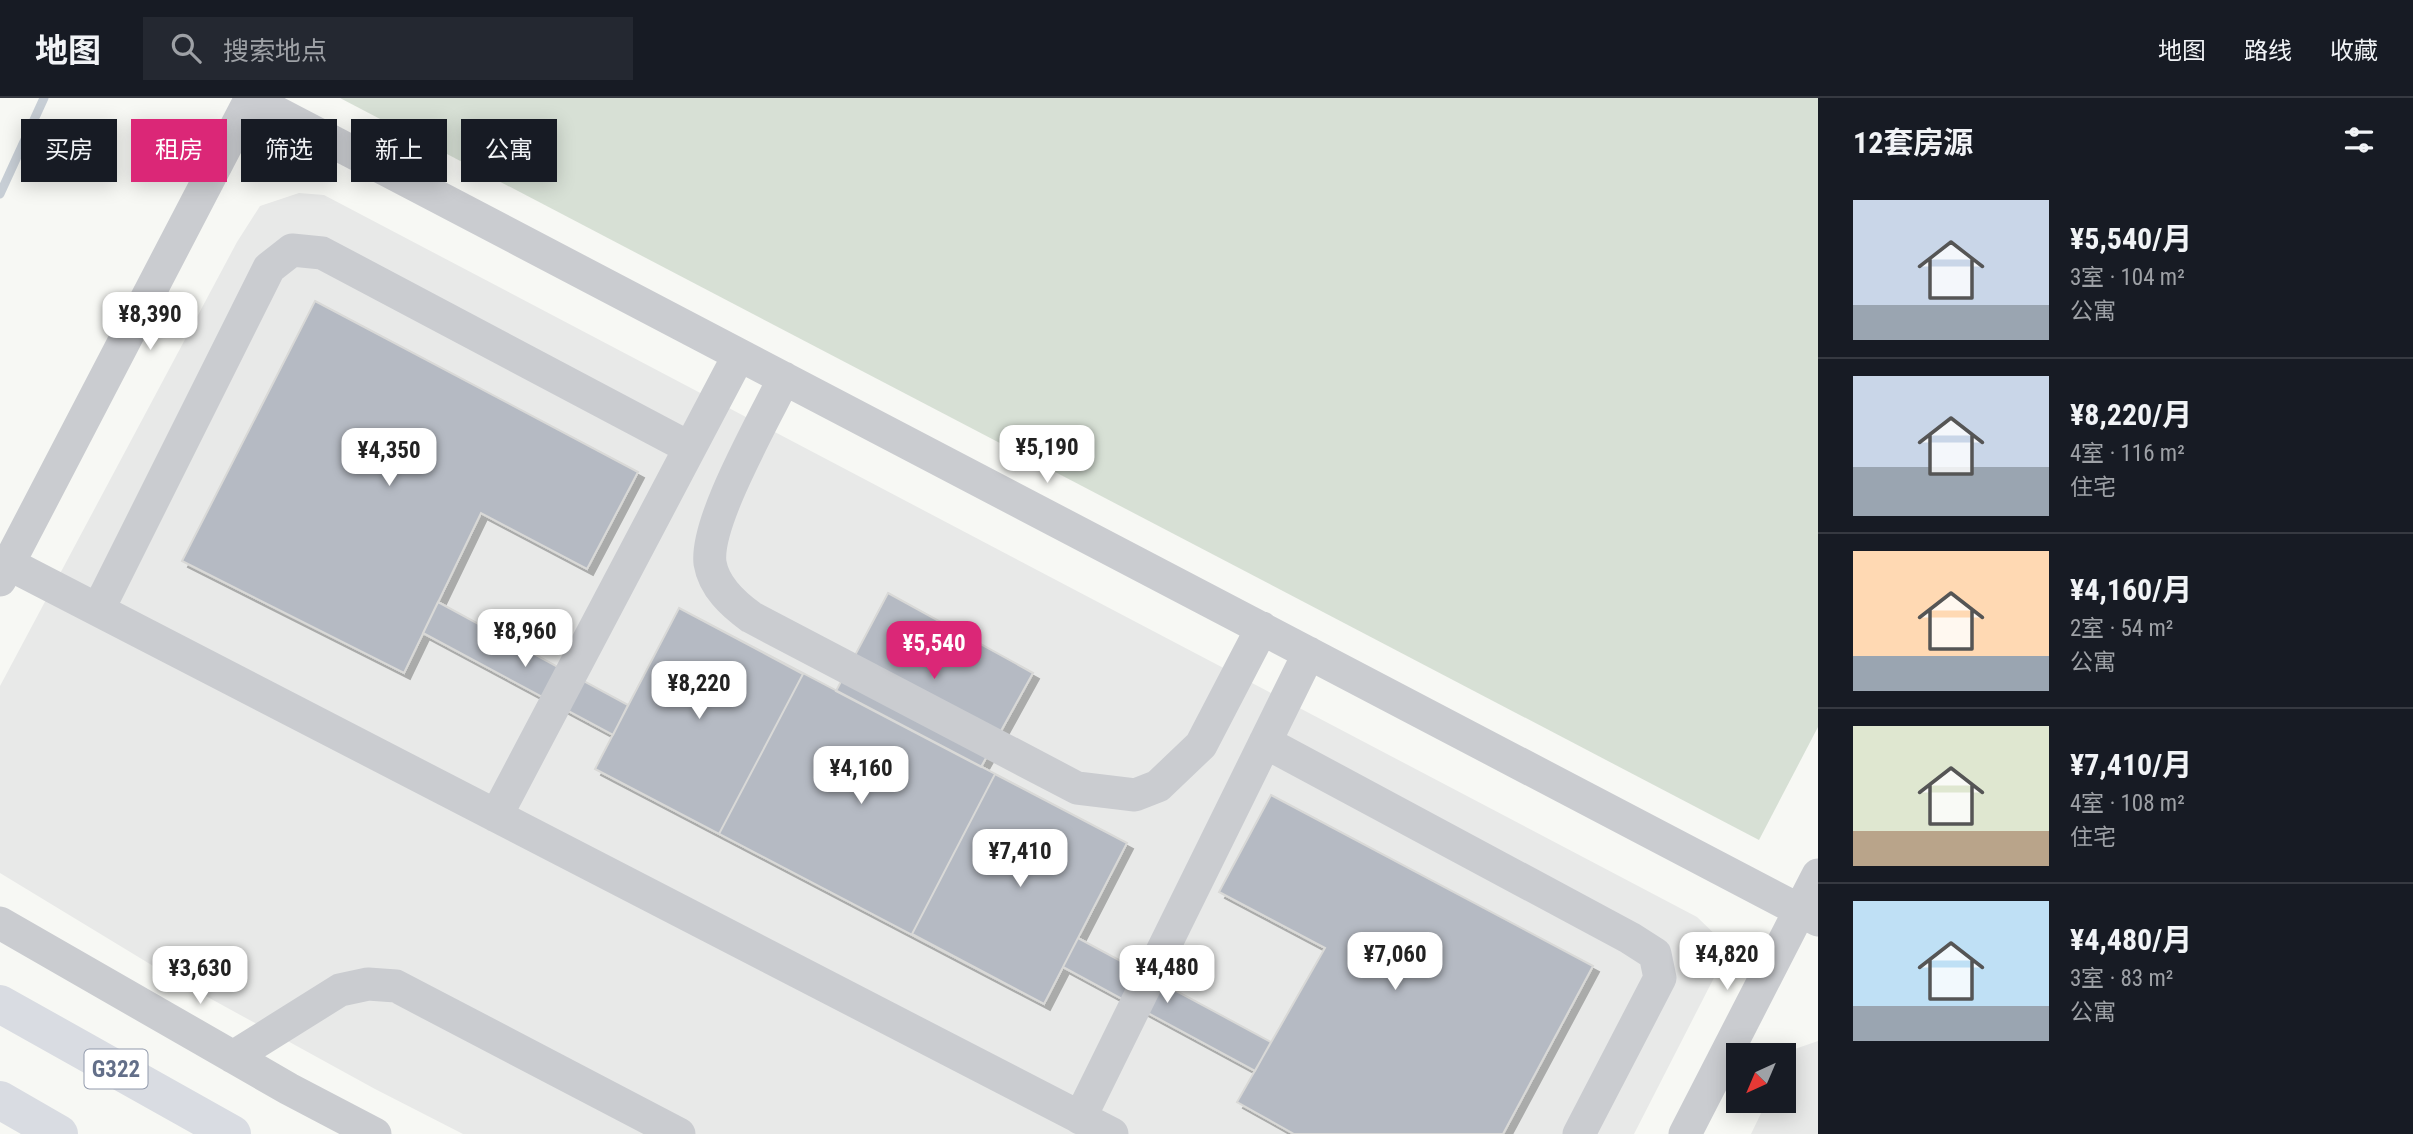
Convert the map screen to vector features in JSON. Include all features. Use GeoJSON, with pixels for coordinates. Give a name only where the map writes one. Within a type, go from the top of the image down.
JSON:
{"type":"FeatureCollection","features":[{"type":"Feature","properties":{"kind":"highway","name":"G322"},"geometry":{"type":"LineString","coordinates":[[0,1004],[232,1134]]}},
{"type":"Feature","properties":{"kind":"highway"},"geometry":{"type":"LineString","coordinates":[[0,1100],[60,1134]]}},
{"type":"Feature","properties":{"kind":"street"},"geometry":{"type":"LineString","coordinates":[[1112,1134],[97,610],[4,572],[250,98],[1809,915]]}},
{"type":"Feature","properties":{"kind":"street"},"geometry":{"type":"LineString","coordinates":[[97,610],[269,268],[292,250],[322,253],[690,448]]}},
{"type":"Feature","properties":{"kind":"street"},"geometry":{"type":"LineString","coordinates":[[496,816],[739,355]]}},
{"type":"Feature","properties":{"kind":"street"},"geometry":{"type":"LineString","coordinates":[[784,378],[718,515],[710,562],[717,580],[730,603],[751,617],[981,738],[1077,788],[1135,795],[1158,786],[1201,746],[1262,628]]}},
{"type":"Feature","properties":{"kind":"street"},"geometry":{"type":"LineString","coordinates":[[1080,1118],[1309,653]]}},
{"type":"Feature","properties":{"kind":"street"},"geometry":{"type":"LineString","coordinates":[[1265,742],[1630,938],[1655,954],[1660,978],[1579,1134]]}},
{"type":"Feature","properties":{"kind":"street"},"geometry":{"type":"LineString","coordinates":[[1685,1134],[1809,915],[1818,876]]}},
{"type":"Feature","properties":{"kind":"street"},"geometry":{"type":"LineString","coordinates":[[0,923],[233,1057],[375,1134]]}},
{"type":"Feature","properties":{"kind":"street"},"geometry":{"type":"LineString","coordinates":[[233,1057],[340,990],[368,984],[396,986],[679,1134]]}},
{"type":"Feature","properties":{"kind":"shaded area"},"geometry":{"type":"Polygon","coordinates":[[[340,98],[1818,98],[1818,727],[1759,840],[501,182],[557,182],[557,119],[461,119],[461,161],[447,154],[447,119],[380,119],[340,98]]]}},
{"type":"Feature","properties":{"kind":"shaded area"},"geometry":{"type":"Polygon","coordinates":[[[299,193],[324,195],[1697,917],[1723,942],[1720,966],[1634,1134],[463,1134],[173,978],[0,873],[0,686],[237,242],[260,206],[299,193]]]}},
{"type":"Feature","properties":{"kind":"shaded area"},"geometry":{"type":"Polygon","coordinates":[[[1818,1041],[1818,1134],[1751,1134],[1761,1113],[1796,1113],[1796,1049],[1818,1041]]]}},
{"type":"Feature","properties":{"kind":"building"},"geometry":{"type":"Polygon","coordinates":[[[315,301],[638,472],[587,569],[481,513],[404,673],[182,561],[315,301]]]}},
{"type":"Feature","properties":{"kind":"building"},"geometry":{"type":"Polygon","coordinates":[[[888,593],[1033,673],[981,767],[836,691],[888,593]]]}},
{"type":"Feature","properties":{"kind":"building"},"geometry":{"type":"Polygon","coordinates":[[[438,602],[628,705],[613,735],[423,633],[438,602]]]}},
{"type":"Feature","properties":{"kind":"building"},"geometry":{"type":"Polygon","coordinates":[[[679,608],[1127,843],[1044,1004],[595,769],[679,608]]]}},
{"type":"Feature","properties":{"kind":"building"},"geometry":{"type":"Polygon","coordinates":[[[679,608],[803,674],[719,834],[595,769],[679,608]]]}},
{"type":"Feature","properties":{"kind":"building"},"geometry":{"type":"Polygon","coordinates":[[[995,774],[1127,843],[1044,1004],[912,934],[995,774]]]}},
{"type":"Feature","properties":{"kind":"building"},"geometry":{"type":"Polygon","coordinates":[[[1271,795],[1593,966],[1503,1134],[1294,1134],[1237,1102],[1325,948],[1219,892],[1271,795]]]}},
{"type":"Feature","properties":{"kind":"building"},"geometry":{"type":"Polygon","coordinates":[[[1078,938],[1271,1042],[1255,1071],[1063,967],[1078,938]]]}},
{"type":"Feature","properties":{"kind":"waterway"},"geometry":{"type":"LineString","coordinates":[[0,194],[44,98]]}}]}
